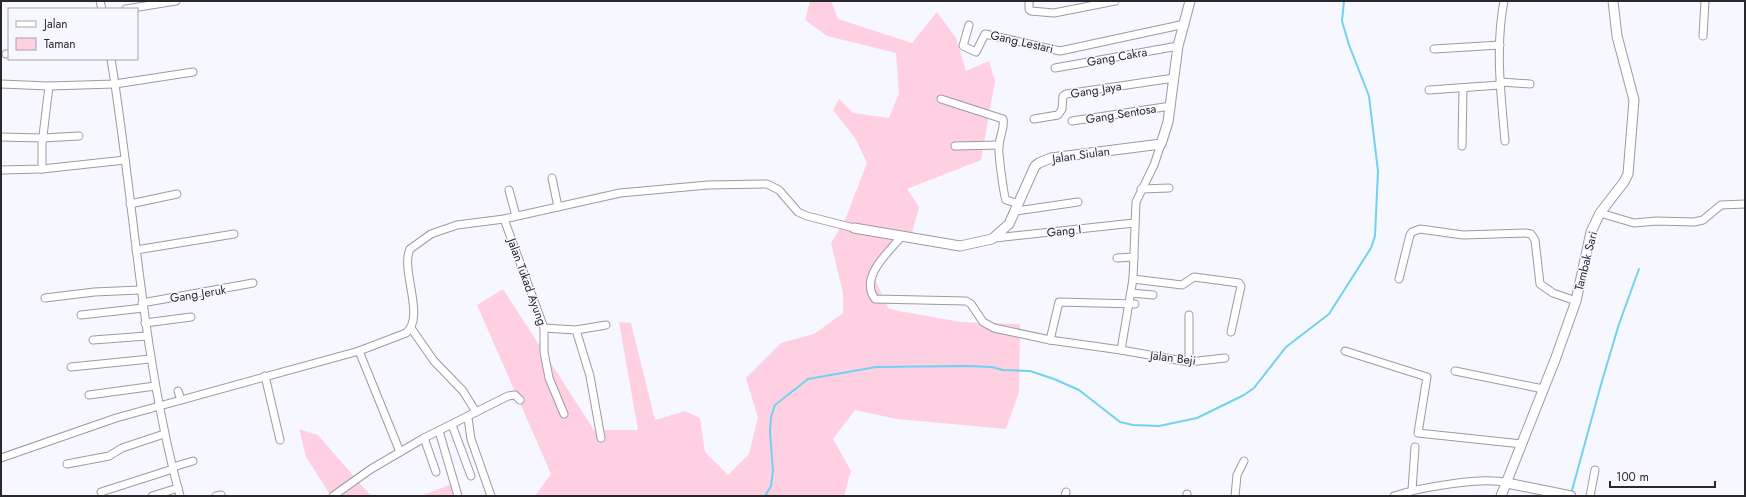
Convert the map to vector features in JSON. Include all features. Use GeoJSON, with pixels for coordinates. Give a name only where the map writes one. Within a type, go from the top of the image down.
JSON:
{"type":"FeatureCollection","features":[{"type":"Feature","properties":{"kind":"street"},"geometry":{"type":"LineString","coordinates":[[132,8],[176,1]]}},
{"type":"Feature","properties":{"kind":"street"},"geometry":{"type":"LineString","coordinates":[[1029,1],[1029,9],[1031,11],[1048,13],[1115,1]]}},
{"type":"Feature","properties":{"kind":"street"},"geometry":{"type":"LineString","coordinates":[[1121,350],[1132,303],[1130,293],[1134,257],[1134,223],[1136,202],[1154,165],[1166,132],[1171,106],[1178,46],[1190,1]]}},
{"type":"Feature","properties":{"kind":"street"},"geometry":{"type":"LineString","coordinates":[[1504,1],[1500,45],[1500,84],[1505,141]]}},
{"type":"Feature","properties":{"kind":"street","name":"Tambak Sari"},"geometry":{"type":"LineString","coordinates":[[1501,496],[1576,301],[1588,245],[1600,213],[1624,182],[1628,174],[1633,113],[1632,91],[1617,36],[1613,1]]}},
{"type":"Feature","properties":{"kind":"street"},"geometry":{"type":"LineString","coordinates":[[1703,36],[1705,1]]}},
{"type":"Feature","properties":{"kind":"street","name":"Gang Lestari"},"geometry":{"type":"LineString","coordinates":[[970,25],[963,46],[976,52],[985,34],[1060,51],[1185,24]]}},
{"type":"Feature","properties":{"kind":"street"},"geometry":{"type":"LineString","coordinates":[[1434,49],[1500,45]]}},
{"type":"Feature","properties":{"kind":"street","name":"Gang Cakra"},"geometry":{"type":"LineString","coordinates":[[1056,68],[1178,46]]}},
{"type":"Feature","properties":{"kind":"street"},"geometry":{"type":"LineString","coordinates":[[111,60],[150,359],[167,454],[173,468],[180,496]]}},
{"type":"Feature","properties":{"kind":"street"},"geometry":{"type":"LineString","coordinates":[[1,84],[49,86],[115,84],[193,72]]}},
{"type":"Feature","properties":{"kind":"street","name":"Gang Jaya"},"geometry":{"type":"LineString","coordinates":[[1034,119],[1058,115],[1062,109],[1063,96],[1066,94],[1174,78]]}},
{"type":"Feature","properties":{"kind":"street"},"geometry":{"type":"LineString","coordinates":[[1429,90],[1500,84],[1530,84]]}},
{"type":"Feature","properties":{"kind":"street"},"geometry":{"type":"LineString","coordinates":[[42,169],[43,138],[49,86]]}},
{"type":"Feature","properties":{"kind":"street"},"geometry":{"type":"LineString","coordinates":[[1462,88],[1462,146]]}},
{"type":"Feature","properties":{"kind":"street"},"geometry":{"type":"LineString","coordinates":[[942,99],[952,104],[1002,117],[1004,122],[999,145],[1004,198],[1018,208],[1078,202]]}},
{"type":"Feature","properties":{"kind":"street","name":"Gang Sentosa"},"geometry":{"type":"LineString","coordinates":[[1072,121],[1171,106]]}},
{"type":"Feature","properties":{"kind":"street"},"geometry":{"type":"LineString","coordinates":[[1,137],[43,138],[79,136]]}},
{"type":"Feature","properties":{"kind":"street","name":"Jalan Siulan"},"geometry":{"type":"LineString","coordinates":[[995,238],[1009,224],[1018,208],[1036,166],[1044,160],[1161,144]]}},
{"type":"Feature","properties":{"kind":"street"},"geometry":{"type":"LineString","coordinates":[[955,146],[999,145]]}},
{"type":"Feature","properties":{"kind":"street"},"geometry":{"type":"LineString","coordinates":[[1,170],[42,169],[125,160]]}},
{"type":"Feature","properties":{"kind":"street"},"geometry":{"type":"LineString","coordinates":[[552,178],[558,207]]}},
{"type":"Feature","properties":{"kind":"street"},"geometry":{"type":"LineString","coordinates":[[476,412],[463,391],[434,361],[411,328],[413,307],[407,262],[410,249],[422,238],[446,229],[465,224],[516,216],[620,193],[708,185],[767,184],[779,190],[798,212],[838,225],[960,246],[995,238]]}},
{"type":"Feature","properties":{"kind":"street"},"geometry":{"type":"LineString","coordinates":[[1141,189],[1169,188]]}},
{"type":"Feature","properties":{"kind":"street"},"geometry":{"type":"LineString","coordinates":[[509,190],[516,216]]}},
{"type":"Feature","properties":{"kind":"street"},"geometry":{"type":"LineString","coordinates":[[130,204],[177,194]]}},
{"type":"Feature","properties":{"kind":"street"},"geometry":{"type":"LineString","coordinates":[[1600,213],[1634,223],[1656,221],[1694,222],[1703,220],[1721,205],[1745,204]]}},
{"type":"Feature","properties":{"kind":"street","name":"Jalan Tukad Ayung"},"geometry":{"type":"LineString","coordinates":[[504,218],[544,328],[544,352],[546,366],[553,390],[564,414]]}},
{"type":"Feature","properties":{"kind":"street","name":"Gang I"},"geometry":{"type":"LineString","coordinates":[[995,238],[1134,223]]}},
{"type":"Feature","properties":{"kind":"street"},"geometry":{"type":"LineString","coordinates":[[1399,279],[1410,235],[1420,229],[1463,235],[1526,233],[1531,234],[1535,240],[1540,284],[1553,293],[1576,301]]}},
{"type":"Feature","properties":{"kind":"street"},"geometry":{"type":"LineString","coordinates":[[136,250],[234,234]]}},
{"type":"Feature","properties":{"kind":"street","name":"Jalan Beji"},"geometry":{"type":"LineString","coordinates":[[901,237],[870,276],[873,296],[875,299],[966,301],[971,304],[983,322],[994,328],[1050,340],[1121,350],[1189,362],[1225,358]]}},
{"type":"Feature","properties":{"kind":"street"},"geometry":{"type":"LineString","coordinates":[[1117,258],[1134,257]]}},
{"type":"Feature","properties":{"kind":"street"},"geometry":{"type":"LineString","coordinates":[[1132,279],[1182,285],[1194,277],[1239,283],[1241,286],[1231,332]]}},
{"type":"Feature","properties":{"kind":"street","name":"Gang Jeruk"},"geometry":{"type":"LineString","coordinates":[[81,315],[142,306],[253,283]]}},
{"type":"Feature","properties":{"kind":"street"},"geometry":{"type":"LineString","coordinates":[[45,298],[94,292],[140,290]]}},
{"type":"Feature","properties":{"kind":"street"},"geometry":{"type":"LineString","coordinates":[[1130,293],[1153,294]]}},
{"type":"Feature","properties":{"kind":"street"},"geometry":{"type":"LineString","coordinates":[[1050,340],[1058,302],[1132,303]]}},
{"type":"Feature","properties":{"kind":"street"},"geometry":{"type":"LineString","coordinates":[[1189,315],[1189,362]]}},
{"type":"Feature","properties":{"kind":"street"},"geometry":{"type":"LineString","coordinates":[[145,323],[190,317]]}},
{"type":"Feature","properties":{"kind":"street"},"geometry":{"type":"LineString","coordinates":[[544,328],[576,330],[606,325]]}},
{"type":"Feature","properties":{"kind":"street"},"geometry":{"type":"LineString","coordinates":[[1,458],[116,418],[359,351],[404,334],[411,328]]}},
{"type":"Feature","properties":{"kind":"street"},"geometry":{"type":"LineString","coordinates":[[576,330],[590,376],[601,438]]}},
{"type":"Feature","properties":{"kind":"street"},"geometry":{"type":"LineString","coordinates":[[93,340],[147,336]]}},
{"type":"Feature","properties":{"kind":"street"},"geometry":{"type":"LineString","coordinates":[[359,351],[400,452]]}},
{"type":"Feature","properties":{"kind":"street"},"geometry":{"type":"LineString","coordinates":[[1345,351],[1427,377],[1418,433],[1522,444]]}},
{"type":"Feature","properties":{"kind":"street"},"geometry":{"type":"LineString","coordinates":[[71,367],[150,359]]}},
{"type":"Feature","properties":{"kind":"street"},"geometry":{"type":"LineString","coordinates":[[1455,371],[1543,389]]}},
{"type":"Feature","properties":{"kind":"street"},"geometry":{"type":"LineString","coordinates":[[265,376],[280,440]]}},
{"type":"Feature","properties":{"kind":"street"},"geometry":{"type":"LineString","coordinates":[[89,395],[155,386]]}},
{"type":"Feature","properties":{"kind":"street"},"geometry":{"type":"LineString","coordinates":[[178,391],[181,400]]}},
{"type":"Feature","properties":{"kind":"street"},"geometry":{"type":"LineString","coordinates":[[333,496],[424,438],[468,418],[476,412],[512,395],[520,400]]}},
{"type":"Feature","properties":{"kind":"street"},"geometry":{"type":"LineString","coordinates":[[468,418],[471,439],[490,496]]}},
{"type":"Feature","properties":{"kind":"street"},"geometry":{"type":"LineString","coordinates":[[452,425],[470,476]]}},
{"type":"Feature","properties":{"kind":"street"},"geometry":{"type":"LineString","coordinates":[[439,431],[458,496]]}},
{"type":"Feature","properties":{"kind":"street"},"geometry":{"type":"LineString","coordinates":[[67,464],[109,456],[122,448],[164,434]]}},
{"type":"Feature","properties":{"kind":"street"},"geometry":{"type":"LineString","coordinates":[[424,438],[436,472]]}},
{"type":"Feature","properties":{"kind":"street"},"geometry":{"type":"LineString","coordinates":[[1412,490],[1416,447]]}},
{"type":"Feature","properties":{"kind":"street"},"geometry":{"type":"LineString","coordinates":[[101,492],[193,461]]}},
{"type":"Feature","properties":{"kind":"street"},"geometry":{"type":"LineString","coordinates":[[1235,496],[1237,475],[1244,462]]}},
{"type":"Feature","properties":{"kind":"street"},"geometry":{"type":"LineString","coordinates":[[1590,496],[1595,470]]}},
{"type":"Feature","properties":{"kind":"street"},"geometry":{"type":"LineString","coordinates":[[1394,496],[1412,490],[1493,480],[1569,496]]}},
{"type":"Feature","properties":{"kind":"street"},"geometry":{"type":"LineString","coordinates":[[152,496],[178,488]]}},
{"type":"Feature","properties":{"kind":"green space"},"geometry":{"type":"Polygon","coordinates":[[[810,1],[831,1],[838,19],[912,43],[937,12],[956,38],[966,71],[989,61],[995,81],[981,160],[907,189],[919,207],[912,233],[872,273],[889,309],[960,322],[1020,324],[1019,392],[1006,429],[897,419],[855,410],[833,439],[851,471],[844,496],[535,496],[551,474],[477,305],[503,289],[594,430],[638,430],[619,322],[631,323],[655,420],[685,411],[700,418],[705,452],[728,475],[749,454],[758,418],[746,378],[781,343],[814,334],[843,313],[843,293],[831,243],[845,220],[867,163],[855,138],[833,110],[839,99],[853,113],[889,118],[899,93],[896,53],[827,36],[805,20],[810,1]]]}},
{"type":"Feature","properties":{"kind":"green space"},"geometry":{"type":"Polygon","coordinates":[[[299,429],[318,435],[371,496],[331,496],[306,457],[299,429]]]}},
{"type":"Feature","properties":{"kind":"green space"},"geometry":{"type":"Polygon","coordinates":[[[454,483],[459,496],[421,496],[454,483]]]}},
{"type":"Feature","properties":{"kind":"waterway"},"geometry":{"type":"LineString","coordinates":[[765,496],[771,486],[773,471],[770,432],[771,417],[775,405],[808,379],[876,367],[967,366],[1030,371],[1054,379],[1079,390],[1120,422],[1133,425],[1159,426],[1197,418],[1244,395],[1254,388],[1286,347],[1329,314],[1371,248],[1375,236],[1378,171],[1369,96],[1349,45],[1342,21],[1344,1]]}},
{"type":"Feature","properties":{"kind":"waterway"},"geometry":{"type":"LineString","coordinates":[[1571,494],[1619,324],[1639,269]]}}]}
